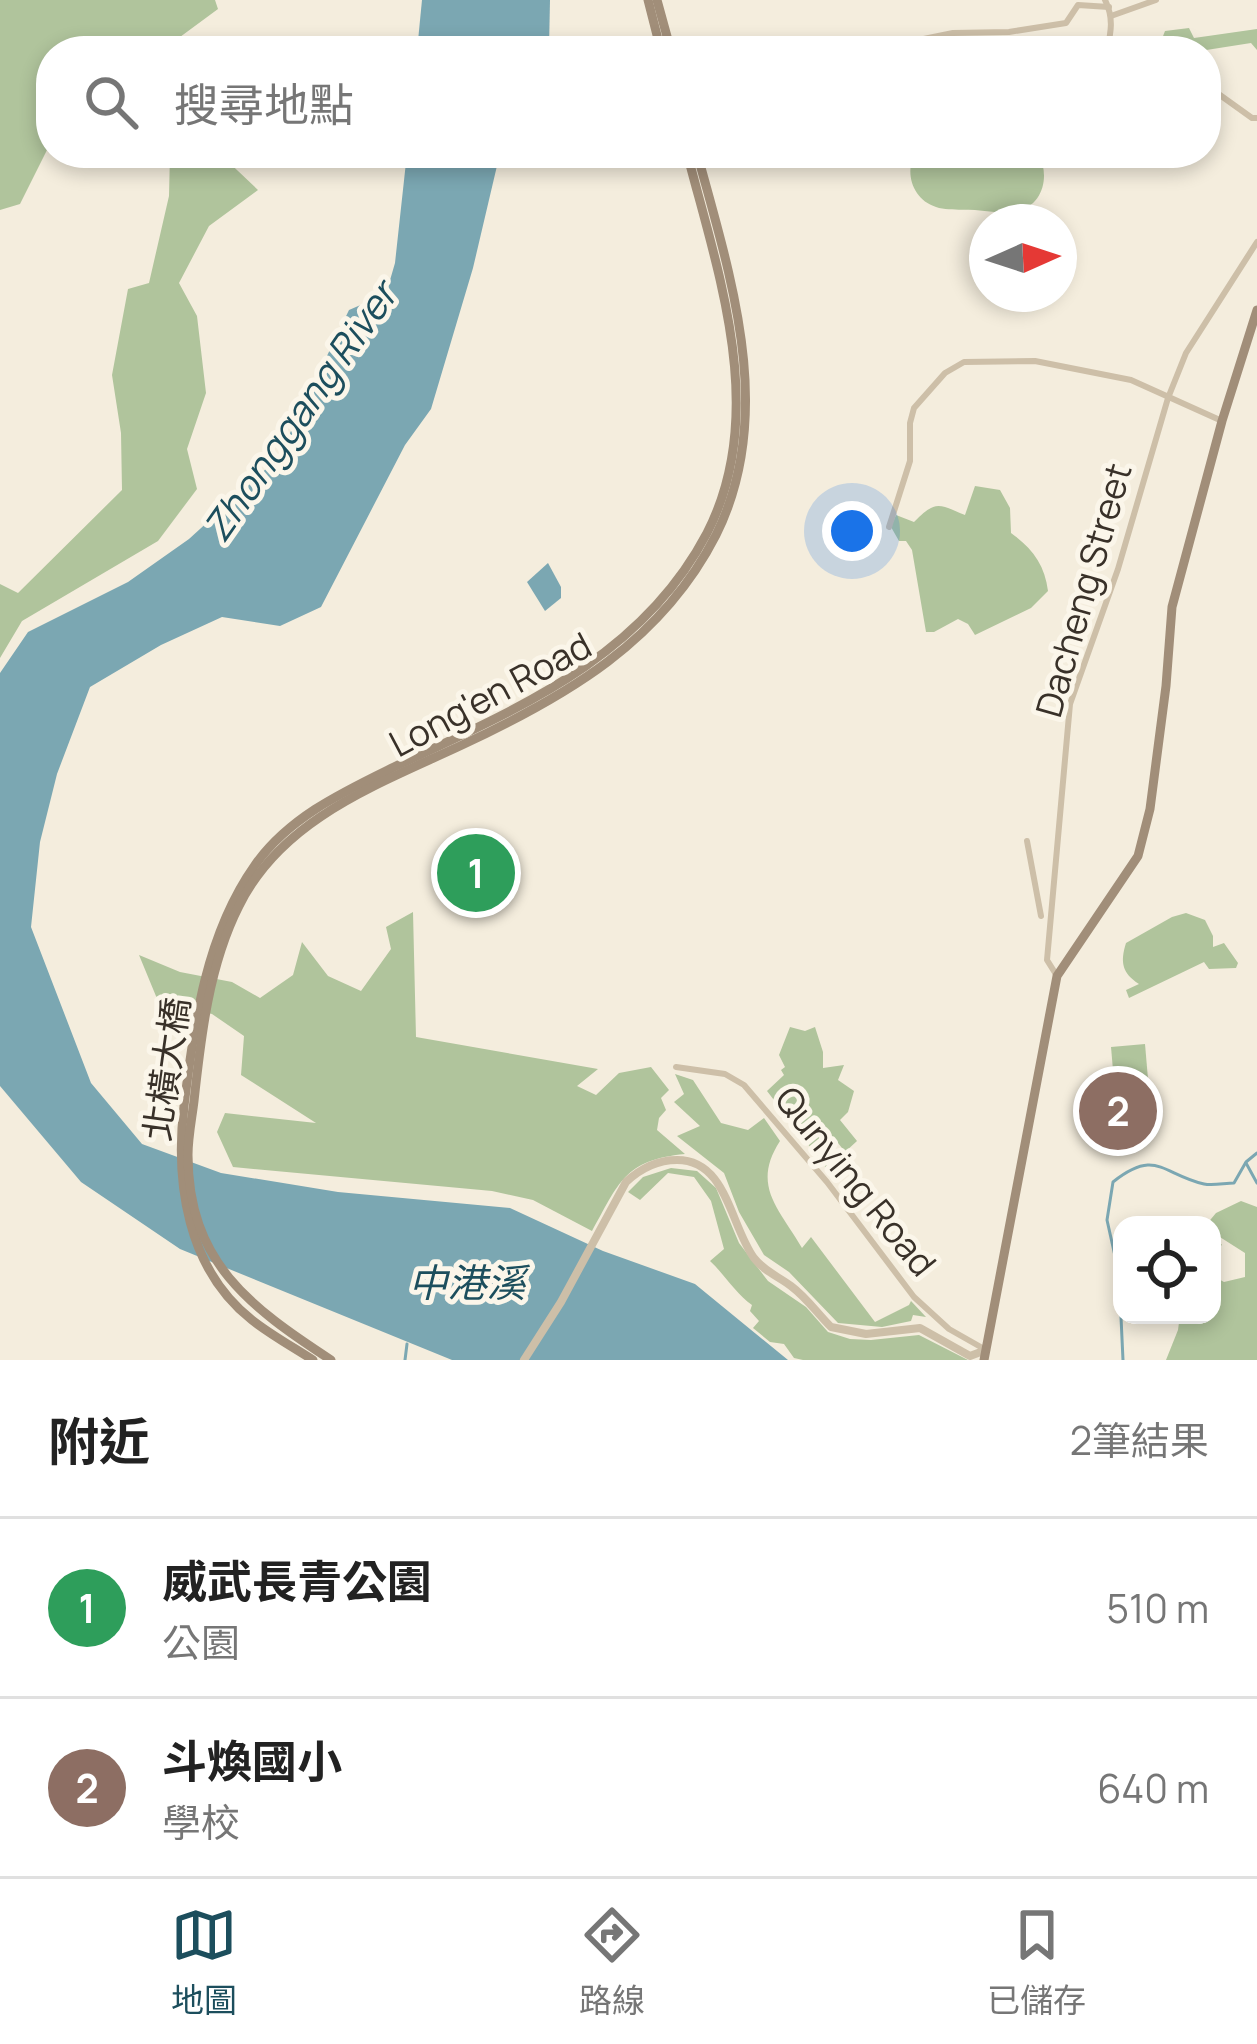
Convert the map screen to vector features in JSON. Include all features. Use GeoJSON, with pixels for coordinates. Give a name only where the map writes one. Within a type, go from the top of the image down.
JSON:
{"type":"FeatureCollection","features":[{"type":"Feature","properties":{"kind":"main road"},"geometry":{"type":"LineString","coordinates":[[648,0],[657,36]]}},
{"type":"Feature","properties":{"kind":"main road"},"geometry":{"type":"LineString","coordinates":[[657,0],[666,36]]}},
{"type":"Feature","properties":{"kind":"main road","name":"Long'en Road"},"geometry":{"type":"LineString","coordinates":[[576,679],[650,613],[690,563],[710,527],[730,458],[736,421],[732,342],[721,278],[691,168]]}},
{"type":"Feature","properties":{"kind":"main road","name":"Long'en Road"},"geometry":{"type":"LineString","coordinates":[[345,796],[621,654],[657,620],[698,567],[731,496],[746,402],[742,340],[701,168]]}},
{"type":"Feature","properties":{"kind":"main road"},"geometry":{"type":"LineString","coordinates":[[986,1355],[1057,976],[1138,856],[1150,809],[1172,607],[1257,310]]}},
{"type":"Feature","properties":{"kind":"main road","name":"北橫大橋"},"geometry":{"type":"LineString","coordinates":[[331,1360],[310,1354],[250,1319],[221,1289],[184,1205],[179,1147],[201,999],[216,938],[232,900],[257,861],[286,831],[345,796]]}},
{"type":"Feature","properties":{"kind":"street"},"geometry":{"type":"LineString","coordinates":[[938,36],[1066,23],[1078,5],[1108,8],[1156,0]]}},
{"type":"Feature","properties":{"kind":"street"},"geometry":{"type":"LineString","coordinates":[[1221,96],[1257,118]]}},
{"type":"Feature","properties":{"kind":"street","name":"Dacheng Street"},"geometry":{"type":"LineString","coordinates":[[1057,976],[1047,960],[1070,704],[1186,353],[1257,242]]}},
{"type":"Feature","properties":{"kind":"street"},"geometry":{"type":"LineString","coordinates":[[889,527],[910,461],[914,408],[945,373],[964,362],[1034,361],[1131,380],[1222,421]]}},
{"type":"Feature","properties":{"kind":"street"},"geometry":{"type":"LineString","coordinates":[[1027,841],[1041,916]]}},
{"type":"Feature","properties":{"kind":"street","name":"Qunying Road"},"geometry":{"type":"LineString","coordinates":[[676,1067],[725,1074],[743,1085],[827,1182],[914,1297],[986,1355]]}},
{"type":"Feature","properties":{"kind":"street"},"geometry":{"type":"LineString","coordinates":[[524,1360],[620,1193],[639,1170],[674,1160],[699,1164],[719,1184],[754,1258],[811,1303],[831,1328],[858,1334],[920,1328],[970,1356],[986,1355]]}},
{"type":"Feature","properties":{"kind":"green space"},"geometry":{"type":"Polygon","coordinates":[[[0,0],[215,0],[218,9],[181,36],[36,36],[38,168],[20,204],[0,210],[0,0]]]}},
{"type":"Feature","properties":{"kind":"green space"},"geometry":{"type":"Polygon","coordinates":[[[1189,28],[1193,36],[1163,36],[1165,31],[1189,28]]]}},
{"type":"Feature","properties":{"kind":"green space"},"geometry":{"type":"Polygon","coordinates":[[[1257,29],[1257,50],[1251,43],[1221,48],[1221,36],[1208,36],[1257,29]]]}},
{"type":"Feature","properties":{"kind":"green space"},"geometry":{"type":"Polygon","coordinates":[[[170,168],[235,168],[258,190],[209,226],[179,283],[197,316],[206,393],[187,449],[197,489],[158,541],[22,621],[0,658],[0,584],[18,593],[122,490],[121,433],[112,375],[128,289],[149,283],[169,196],[170,168]]]}},
{"type":"Feature","properties":{"kind":"green space"},"geometry":{"type":"Polygon","coordinates":[[[910,168],[1044,171],[1042,190],[1031,204],[969,204],[969,210],[936,207],[921,198],[910,168]]]}},
{"type":"Feature","properties":{"kind":"green space"},"geometry":{"type":"Polygon","coordinates":[[[975,486],[1000,490],[1010,508],[1011,533],[1036,558],[1048,591],[1031,608],[975,635],[958,619],[926,632],[912,550],[891,527],[896,515],[914,522],[938,506],[965,515],[975,486]]]}},
{"type":"Feature","properties":{"kind":"green space"},"geometry":{"type":"Polygon","coordinates":[[[413,912],[416,1037],[598,1069],[577,1086],[596,1095],[619,1073],[651,1067],[669,1090],[661,1098],[666,1110],[657,1130],[685,1154],[636,1168],[617,1187],[592,1231],[533,1200],[492,1191],[233,1167],[217,1132],[225,1113],[316,1123],[241,1075],[244,1036],[212,1014],[158,1001],[139,955],[180,972],[232,982],[260,998],[293,975],[302,942],[328,976],[361,991],[391,949],[386,927],[413,912]]]}},
{"type":"Feature","properties":{"kind":"green space"},"geometry":{"type":"Polygon","coordinates":[[[1186,913],[1205,920],[1213,947],[1224,943],[1238,963],[1236,968],[1209,969],[1204,962],[1129,998],[1126,990],[1139,984],[1124,966],[1126,943],[1186,913]]]}},
{"type":"Feature","properties":{"kind":"green space"},"geometry":{"type":"Polygon","coordinates":[[[790,1027],[805,1031],[815,1027],[823,1068],[844,1065],[838,1080],[854,1091],[848,1112],[840,1120],[857,1141],[845,1152],[835,1139],[821,1144],[827,1169],[767,1091],[784,1075],[779,1055],[790,1027]]]}},
{"type":"Feature","properties":{"kind":"green space"},"geometry":{"type":"Polygon","coordinates":[[[1145,1044],[1150,1102],[1116,1105],[1111,1047],[1145,1044]]]}},
{"type":"Feature","properties":{"kind":"green space"},"geometry":{"type":"Polygon","coordinates":[[[675,1074],[693,1080],[721,1123],[748,1130],[764,1118],[780,1141],[768,1171],[777,1208],[802,1248],[811,1237],[875,1322],[911,1301],[926,1317],[913,1315],[911,1321],[882,1327],[838,1323],[789,1272],[764,1255],[739,1212],[724,1173],[677,1136],[700,1126],[674,1102],[684,1094],[675,1074]]]}},
{"type":"Feature","properties":{"kind":"green space"},"geometry":{"type":"Polygon","coordinates":[[[671,1168],[697,1171],[716,1188],[739,1243],[768,1281],[806,1307],[828,1332],[871,1340],[919,1335],[968,1360],[794,1358],[784,1344],[770,1342],[753,1328],[759,1321],[750,1311],[752,1305],[710,1261],[724,1249],[711,1201],[694,1177],[668,1173],[640,1200],[628,1192],[643,1177],[671,1168]]]}},
{"type":"Feature","properties":{"kind":"green space"},"geometry":{"type":"Polygon","coordinates":[[[1241,1201],[1257,1207],[1257,1360],[1166,1360],[1179,1324],[1221,1324],[1221,1280],[1245,1277],[1245,1253],[1221,1238],[1221,1216],[1214,1216],[1241,1201]]]}},
{"type":"Feature","properties":{"kind":"water"},"geometry":{"type":"Polygon","coordinates":[[[422,0],[550,0],[549,36],[418,36],[422,0]]]}},
{"type":"Feature","properties":{"kind":"water","name":"中港溪"},"geometry":{"type":"Polygon","coordinates":[[[405,168],[496,168],[431,409],[405,445],[321,607],[280,626],[222,617],[161,645],[90,687],[57,774],[40,842],[31,927],[91,1083],[142,1144],[221,1173],[338,1192],[510,1208],[603,1251],[695,1284],[788,1360],[452,1360],[180,1249],[81,1182],[0,1086],[0,673],[28,632],[128,582],[189,539],[278,458],[349,310],[386,294],[395,263],[405,168]]]}},
{"type":"Feature","properties":{"kind":"water"},"geometry":{"type":"Polygon","coordinates":[[[548,563],[561,587],[561,598],[545,611],[527,582],[548,563]]]}},
{"type":"Feature","properties":{"kind":"waterway"},"geometry":{"type":"LineString","coordinates":[[1123,1360],[1119,1274],[1107,1220],[1113,1182],[1150,1165],[1204,1184],[1234,1183],[1257,1153]]}},
{"type":"Feature","properties":{"kind":"waterway"},"geometry":{"type":"LineString","coordinates":[[1246,1163],[1257,1183]]}},
{"type":"Feature","properties":{"kind":"waterway"},"geometry":{"type":"LineString","coordinates":[[405,1360],[407,1344]]}},
{"type":"Feature","properties":{"kind":"place","name":"威武長青公園"},"geometry":{"type":"Point","coordinates":[476,873]}},
{"type":"Feature","properties":{"kind":"place","name":"斗煥國小"},"geometry":{"type":"Point","coordinates":[1118,1111]}},
{"type":"Feature","properties":{"kind":"water label","name":"Zhonggang River"},"geometry":{"type":"Point","coordinates":[299,411]}}]}
